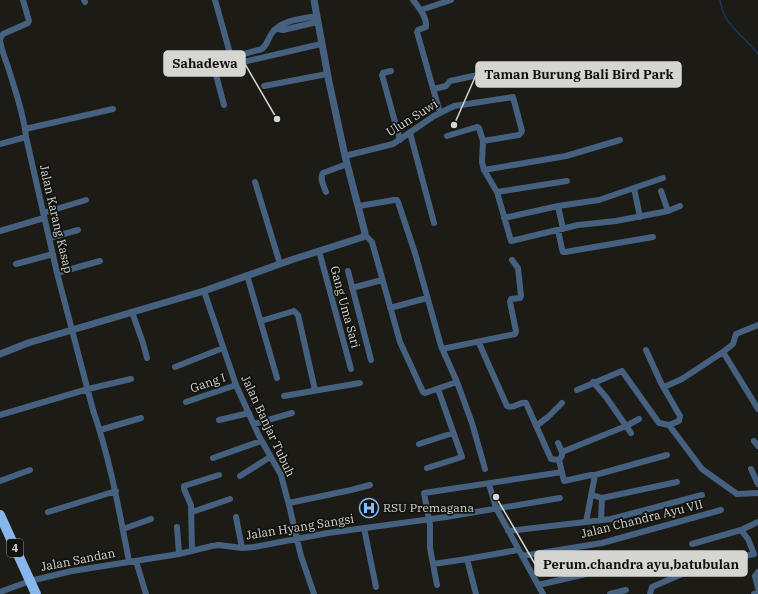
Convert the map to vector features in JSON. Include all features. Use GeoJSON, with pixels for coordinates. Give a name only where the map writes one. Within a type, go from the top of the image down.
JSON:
{"type":"FeatureCollection","features":[{"type":"Feature","properties":{"kind":"highway","name":"4"},"geometry":{"type":"LineString","coordinates":[[0,515],[36,594]]}},
{"type":"Feature","properties":{"kind":"street"},"geometry":{"type":"LineString","coordinates":[[215,0],[231,57]]}},
{"type":"Feature","properties":{"kind":"street"},"geometry":{"type":"LineString","coordinates":[[314,0],[327,74],[347,164],[359,206],[365,235],[372,242],[400,342],[423,392],[425,393],[457,382]]}},
{"type":"Feature","properties":{"kind":"street"},"geometry":{"type":"LineString","coordinates":[[413,0],[421,10],[426,26],[417,32],[440,113]]}},
{"type":"Feature","properties":{"kind":"street"},"geometry":{"type":"LineString","coordinates":[[421,10],[451,0]]}},
{"type":"Feature","properties":{"kind":"street"},"geometry":{"type":"LineString","coordinates":[[0,40],[4,34],[29,21],[26,1]]}},
{"type":"Feature","properties":{"kind":"street"},"geometry":{"type":"LineString","coordinates":[[200,66],[262,49],[266,45],[272,33],[278,29],[281,24],[317,19]]}},
{"type":"Feature","properties":{"kind":"street","name":"Jalan Karang Kasap"},"geometry":{"type":"LineString","coordinates":[[0,40],[25,129],[43,216],[73,330]]}},
{"type":"Feature","properties":{"kind":"street"},"geometry":{"type":"LineString","coordinates":[[224,105],[215,71],[217,68],[321,44]]}},
{"type":"Feature","properties":{"kind":"street"},"geometry":{"type":"LineString","coordinates":[[434,89],[446,86],[450,82],[506,69]]}},
{"type":"Feature","properties":{"kind":"street"},"geometry":{"type":"LineString","coordinates":[[391,71],[383,73],[382,75],[400,140]]}},
{"type":"Feature","properties":{"kind":"street"},"geometry":{"type":"LineString","coordinates":[[264,86],[327,74]]}},
{"type":"Feature","properties":{"kind":"street","name":"Ulun Suwi"},"geometry":{"type":"LineString","coordinates":[[345,156],[389,145],[400,140],[440,113],[458,105],[513,97],[519,118],[521,133],[483,141]]}},
{"type":"Feature","properties":{"kind":"street"},"geometry":{"type":"LineString","coordinates":[[25,129],[113,108]]}},
{"type":"Feature","properties":{"kind":"street"},"geometry":{"type":"LineString","coordinates":[[447,136],[477,127],[480,130],[483,141],[482,162],[484,170],[497,192],[511,241],[578,225],[668,212],[680,206]]}},
{"type":"Feature","properties":{"kind":"street"},"geometry":{"type":"LineString","coordinates":[[410,133],[434,223]]}},
{"type":"Feature","properties":{"kind":"street"},"geometry":{"type":"LineString","coordinates":[[0,144],[26,138]]}},
{"type":"Feature","properties":{"kind":"street"},"geometry":{"type":"LineString","coordinates":[[484,170],[566,156],[620,140]]}},
{"type":"Feature","properties":{"kind":"street"},"geometry":{"type":"LineString","coordinates":[[326,192],[321,179],[322,173],[347,164]]}},
{"type":"Feature","properties":{"kind":"street"},"geometry":{"type":"LineString","coordinates":[[504,218],[558,206],[598,200],[663,178]]}},
{"type":"Feature","properties":{"kind":"street"},"geometry":{"type":"LineString","coordinates":[[497,192],[567,181]]}},
{"type":"Feature","properties":{"kind":"street"},"geometry":{"type":"LineString","coordinates":[[255,182],[280,264]]}},
{"type":"Feature","properties":{"kind":"street"},"geometry":{"type":"LineString","coordinates":[[634,188],[640,217]]}},
{"type":"Feature","properties":{"kind":"street"},"geometry":{"type":"LineString","coordinates":[[661,191],[668,212]]}},
{"type":"Feature","properties":{"kind":"street"},"geometry":{"type":"LineString","coordinates":[[0,231],[86,200]]}},
{"type":"Feature","properties":{"kind":"street"},"geometry":{"type":"LineString","coordinates":[[359,206],[396,200],[398,202],[407,227],[442,349],[457,382],[472,423],[485,469]]}},
{"type":"Feature","properties":{"kind":"street"},"geometry":{"type":"LineString","coordinates":[[558,206],[563,252],[652,237]]}},
{"type":"Feature","properties":{"kind":"street"},"geometry":{"type":"LineString","coordinates":[[50,238],[78,230]]}},
{"type":"Feature","properties":{"kind":"street"},"geometry":{"type":"LineString","coordinates":[[0,354],[28,343],[204,291],[319,251],[360,239],[365,235]]}},
{"type":"Feature","properties":{"kind":"street","name":"Gang Uma Sari"},"geometry":{"type":"LineString","coordinates":[[319,251],[351,369]]}},
{"type":"Feature","properties":{"kind":"street"},"geometry":{"type":"LineString","coordinates":[[16,264],[53,254]]}},
{"type":"Feature","properties":{"kind":"street"},"geometry":{"type":"LineString","coordinates":[[442,349],[479,343],[514,334],[516,332],[510,302],[511,299],[520,298],[521,296],[518,268],[512,260]]}},
{"type":"Feature","properties":{"kind":"street"},"geometry":{"type":"LineString","coordinates":[[57,273],[100,261]]}},
{"type":"Feature","properties":{"kind":"street"},"geometry":{"type":"LineString","coordinates":[[348,271],[371,360]]}},
{"type":"Feature","properties":{"kind":"street"},"geometry":{"type":"LineString","coordinates":[[248,275],[277,378]]}},
{"type":"Feature","properties":{"kind":"street"},"geometry":{"type":"LineString","coordinates":[[352,288],[382,280]]}},
{"type":"Feature","properties":{"kind":"street","name":"Jalan Banjar Tubuh"},"geometry":{"type":"LineString","coordinates":[[204,291],[236,385],[262,441],[281,475],[297,539],[314,594]]}},
{"type":"Feature","properties":{"kind":"street"},"geometry":{"type":"LineString","coordinates":[[390,308],[427,298]]}},
{"type":"Feature","properties":{"kind":"street"},"geometry":{"type":"LineString","coordinates":[[261,321],[294,311],[298,315],[315,390]]}},
{"type":"Feature","properties":{"kind":"street"},"geometry":{"type":"LineString","coordinates":[[132,312],[144,343],[147,358]]}},
{"type":"Feature","properties":{"kind":"street"},"geometry":{"type":"LineString","coordinates":[[664,387],[682,379],[723,352],[733,344],[736,334],[758,325]]}},
{"type":"Feature","properties":{"kind":"street"},"geometry":{"type":"LineString","coordinates":[[73,330],[79,358],[116,491],[123,528],[133,561],[146,594]]}},
{"type":"Feature","properties":{"kind":"street"},"geometry":{"type":"LineString","coordinates":[[479,343],[507,406],[511,408],[521,403],[526,403],[551,459],[559,460]]}},
{"type":"Feature","properties":{"kind":"street"},"geometry":{"type":"LineString","coordinates":[[175,366],[223,348]]}},
{"type":"Feature","properties":{"kind":"street"},"geometry":{"type":"LineString","coordinates":[[577,390],[622,371],[657,421],[662,424],[669,425],[679,421],[680,418],[646,350]]}},
{"type":"Feature","properties":{"kind":"street"},"geometry":{"type":"LineString","coordinates":[[723,352],[758,409]]}},
{"type":"Feature","properties":{"kind":"street"},"geometry":{"type":"LineString","coordinates":[[0,415],[88,388],[131,379]]}},
{"type":"Feature","properties":{"kind":"street"},"geometry":{"type":"LineString","coordinates":[[594,382],[631,433]]}},
{"type":"Feature","properties":{"kind":"street"},"geometry":{"type":"LineString","coordinates":[[284,396],[360,383]]}},
{"type":"Feature","properties":{"kind":"street","name":"Gang I"},"geometry":{"type":"LineString","coordinates":[[186,402],[236,385]]}},
{"type":"Feature","properties":{"kind":"street"},"geometry":{"type":"LineString","coordinates":[[427,468],[462,457],[438,389]]}},
{"type":"Feature","properties":{"kind":"street"},"geometry":{"type":"LineString","coordinates":[[536,426],[548,417],[562,403]]}},
{"type":"Feature","properties":{"kind":"street"},"geometry":{"type":"LineString","coordinates":[[219,420],[249,412]]}},
{"type":"Feature","properties":{"kind":"street"},"geometry":{"type":"LineString","coordinates":[[254,424],[292,413]]}},
{"type":"Feature","properties":{"kind":"street"},"geometry":{"type":"LineString","coordinates":[[100,430],[141,418]]}},
{"type":"Feature","properties":{"kind":"street"},"geometry":{"type":"LineString","coordinates":[[562,452],[626,426],[638,419]]}},
{"type":"Feature","properties":{"kind":"street"},"geometry":{"type":"LineString","coordinates":[[669,425],[702,469],[737,494],[758,493]]}},
{"type":"Feature","properties":{"kind":"street"},"geometry":{"type":"LineString","coordinates":[[419,444],[453,433]]}},
{"type":"Feature","properties":{"kind":"street"},"geometry":{"type":"LineString","coordinates":[[213,458],[262,441]]}},
{"type":"Feature","properties":{"kind":"street"},"geometry":{"type":"LineString","coordinates":[[558,443],[562,452],[562,456],[559,460],[564,481],[595,475],[667,455]]}},
{"type":"Feature","properties":{"kind":"street"},"geometry":{"type":"LineString","coordinates":[[240,476],[270,457]]}},
{"type":"Feature","properties":{"kind":"street"},"geometry":{"type":"LineString","coordinates":[[751,469],[758,484]]}},
{"type":"Feature","properties":{"kind":"street"},"geometry":{"type":"LineString","coordinates":[[0,481],[30,470]]}},
{"type":"Feature","properties":{"kind":"street"},"geometry":{"type":"LineString","coordinates":[[437,585],[430,548],[431,532],[424,493],[562,472]]}},
{"type":"Feature","properties":{"kind":"street"},"geometry":{"type":"LineString","coordinates":[[192,550],[192,512],[184,486],[219,475]]}},
{"type":"Feature","properties":{"kind":"street"},"geometry":{"type":"LineString","coordinates":[[586,522],[595,475]]}},
{"type":"Feature","properties":{"kind":"street"},"geometry":{"type":"LineString","coordinates":[[592,496],[602,498],[677,482]]}},
{"type":"Feature","properties":{"kind":"street"},"geometry":{"type":"LineString","coordinates":[[489,484],[496,508],[542,594]]}},
{"type":"Feature","properties":{"kind":"street"},"geometry":{"type":"LineString","coordinates":[[289,503],[370,485]]}},
{"type":"Feature","properties":{"kind":"street"},"geometry":{"type":"LineString","coordinates":[[48,512],[116,491]]}},
{"type":"Feature","properties":{"kind":"street"},"geometry":{"type":"LineString","coordinates":[[508,531],[601,520],[702,495]]}},
{"type":"Feature","properties":{"kind":"street","name":"Jalan Hyang Sangsi"},"geometry":{"type":"LineString","coordinates":[[133,561],[179,554],[219,545],[242,548],[254,547],[364,528],[560,498]]}},
{"type":"Feature","properties":{"kind":"street"},"geometry":{"type":"LineString","coordinates":[[601,520],[602,498]]}},
{"type":"Feature","properties":{"kind":"street"},"geometry":{"type":"LineString","coordinates":[[192,512],[230,499]]}},
{"type":"Feature","properties":{"kind":"street","name":"Jalan Chandra Ayu VII"},"geometry":{"type":"LineString","coordinates":[[522,556],[602,543],[721,510]]}},
{"type":"Feature","properties":{"kind":"street"},"geometry":{"type":"LineString","coordinates":[[236,517],[242,548]]}},
{"type":"Feature","properties":{"kind":"street"},"geometry":{"type":"LineString","coordinates":[[123,528],[151,519]]}},
{"type":"Feature","properties":{"kind":"street"},"geometry":{"type":"LineString","coordinates":[[692,544],[741,530],[758,522]]}},
{"type":"Feature","properties":{"kind":"street"},"geometry":{"type":"LineString","coordinates":[[177,527],[179,554]]}},
{"type":"Feature","properties":{"kind":"street"},"geometry":{"type":"LineString","coordinates":[[364,528],[376,587]]}},
{"type":"Feature","properties":{"kind":"street"},"geometry":{"type":"LineString","coordinates":[[650,594],[652,587],[691,570],[728,558],[756,553],[741,530]]}},
{"type":"Feature","properties":{"kind":"street"},"geometry":{"type":"LineString","coordinates":[[433,564],[518,550]]}},
{"type":"Feature","properties":{"kind":"street"},"geometry":{"type":"LineString","coordinates":[[467,559],[476,594]]}},
{"type":"Feature","properties":{"kind":"street","name":"Jalan Sandan"},"geometry":{"type":"LineString","coordinates":[[0,592],[30,581],[72,571],[133,561]]}},
{"type":"Feature","properties":{"kind":"street"},"geometry":{"type":"LineString","coordinates":[[538,585],[608,569]]}},
{"type":"Feature","properties":{"kind":"street"},"geometry":{"type":"LineString","coordinates":[[758,572],[755,576],[758,588]]}},
{"type":"Feature","properties":{"kind":"street"},"geometry":{"type":"LineString","coordinates":[[610,594],[626,590]]}},
{"type":"Feature","properties":{"kind":"street"},"geometry":{"type":"LineString","coordinates":[[754,594],[758,593]]}},
{"type":"Feature","properties":{"kind":"waterway"},"geometry":{"type":"LineString","coordinates":[[720,0],[722,9],[730,24],[758,54]]}},
{"type":"Feature","properties":{"kind":"place","name":"Sahadewa"},"geometry":{"type":"Point","coordinates":[277,119]}},
{"type":"Feature","properties":{"kind":"place","name":"Taman Burung Bali Bird Park"},"geometry":{"type":"Point","coordinates":[454,125]}},
{"type":"Feature","properties":{"kind":"place","name":"Perum.chandra ayu,batubulan"},"geometry":{"type":"Point","coordinates":[496,497]}},
{"type":"Feature","properties":{"kind":"place","name":"RSU Premagana"},"geometry":{"type":"Point","coordinates":[369,508]}}]}
